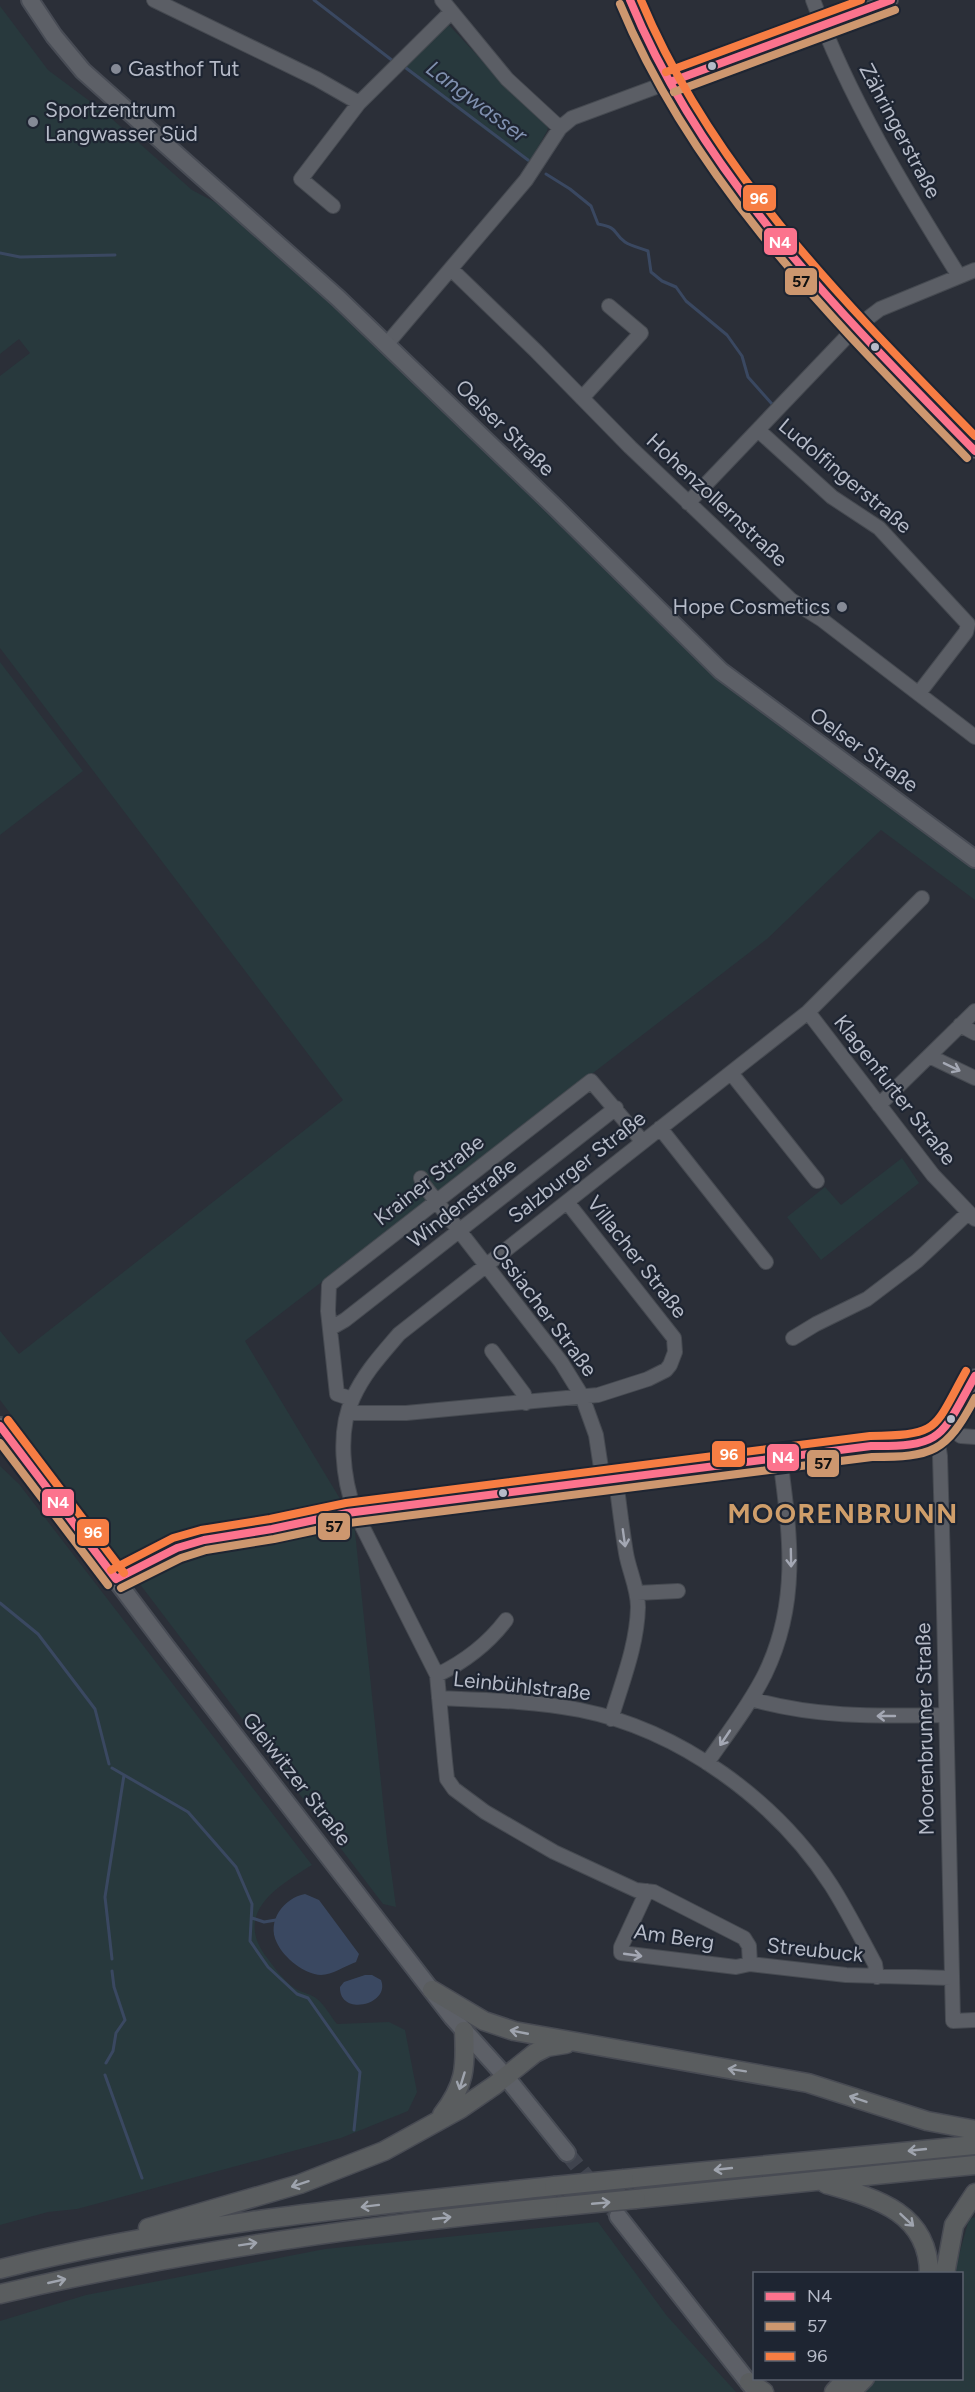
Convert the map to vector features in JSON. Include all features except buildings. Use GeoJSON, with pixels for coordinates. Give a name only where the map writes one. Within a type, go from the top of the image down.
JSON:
{"type":"FeatureCollection","features":[{"type":"Feature","properties":{"kind":"highway"},"geometry":{"type":"LineString","coordinates":[[432,1990],[495,2026],[576,2043],[808,2083],[927,2121],[975,2130]]}},
{"type":"Feature","properties":{"kind":"highway"},"geometry":{"type":"LineString","coordinates":[[435,2124],[454,2099],[463,2081],[466,2063],[464,2031]]}},
{"type":"Feature","properties":{"kind":"highway"},"geometry":{"type":"LineString","coordinates":[[92,2248],[172,2220],[247,2200],[329,2174],[384,2151],[435,2124],[507,2077],[542,2050],[555,2045],[576,2043]]}},
{"type":"Feature","properties":{"kind":"highway"},"geometry":{"type":"LineString","coordinates":[[0,2269],[92,2248],[259,2219],[554,2186],[975,2145]]}},
{"type":"Feature","properties":{"kind":"highway"},"geometry":{"type":"LineString","coordinates":[[0,2294],[133,2265],[240,2246],[378,2226],[975,2165]]}},
{"type":"Feature","properties":{"kind":"highway"},"geometry":{"type":"LineString","coordinates":[[816,2181],[871,2197],[897,2211],[917,2230],[923,2240],[929,2272]]}},
{"type":"Feature","properties":{"kind":"highway"},"geometry":{"type":"LineString","coordinates":[[945,2272],[954,2225],[975,2193]]}},
{"type":"Feature","properties":{"kind":"highway"},"geometry":{"type":"LineString","coordinates":[[840,2388],[862,2380]]}},
{"type":"Feature","properties":{"kind":"highway"},"geometry":{"type":"LineString","coordinates":[[752,2387],[764,2392]]}},
{"type":"Feature","properties":{"kind":"main road","name":"Oelser Straße"},"geometry":{"type":"LineString","coordinates":[[30,0],[54,36],[83,71],[325,286],[554,506],[721,671],[975,859]]}},
{"type":"Feature","properties":{"kind":"main road","name":"Gleiwitzer Straße"},"geometry":{"type":"LineString","coordinates":[[0,1426],[432,1990],[464,2031],[507,2077],[567,2153]]}},
{"type":"Feature","properties":{"kind":"main road"},"geometry":{"type":"LineString","coordinates":[[618,2216],[752,2387]]}},
{"type":"Feature","properties":{"kind":"street"},"geometry":{"type":"LineString","coordinates":[[154,0],[317,79],[359,103]]}},
{"type":"Feature","properties":{"kind":"street"},"geometry":{"type":"LineString","coordinates":[[442,0],[507,79],[560,128]]}},
{"type":"Feature","properties":{"kind":"street"},"geometry":{"type":"LineString","coordinates":[[630,0],[670,82],[721,166],[809,276],[975,451]]}},
{"type":"Feature","properties":{"kind":"street","name":"Zähringerstraße"},"geometry":{"type":"LineString","coordinates":[[813,0],[823,26],[880,145],[959,276]]}},
{"type":"Feature","properties":{"kind":"street"},"geometry":{"type":"LineString","coordinates":[[386,345],[526,180],[560,128],[579,114],[891,0]]}},
{"type":"Feature","properties":{"kind":"street"},"geometry":{"type":"LineString","coordinates":[[333,206],[301,178],[359,103],[451,12]]}},
{"type":"Feature","properties":{"kind":"street","name":"Hohenzollernstraße"},"geometry":{"type":"LineString","coordinates":[[451,269],[688,503],[791,600],[821,620],[975,737]]}},
{"type":"Feature","properties":{"kind":"street"},"geometry":{"type":"LineString","coordinates":[[688,503],[855,327],[879,309],[975,270]]}},
{"type":"Feature","properties":{"kind":"street"},"geometry":{"type":"LineString","coordinates":[[582,398],[641,333],[609,306]]}},
{"type":"Feature","properties":{"kind":"street","name":"Ludolfingerstraße"},"geometry":{"type":"LineString","coordinates":[[758,430],[832,497],[879,528],[968,624],[966,632],[919,693]]}},
{"type":"Feature","properties":{"kind":"street","name":"Salzburger Straße"},"geometry":{"type":"LineString","coordinates":[[355,1512],[344,1468],[344,1446],[350,1406],[372,1365],[399,1334],[808,1012],[922,898]]}},
{"type":"Feature","properties":{"kind":"street"},"geometry":{"type":"LineString","coordinates":[[879,1105],[975,1011]]}},
{"type":"Feature","properties":{"kind":"street","name":"Klagenfurter Straße"},"geometry":{"type":"LineString","coordinates":[[808,1012],[933,1175],[972,1216]]}},
{"type":"Feature","properties":{"kind":"street"},"geometry":{"type":"LineString","coordinates":[[960,1025],[975,1033]]}},
{"type":"Feature","properties":{"kind":"street"},"geometry":{"type":"LineString","coordinates":[[929,1056],[975,1078]]}},
{"type":"Feature","properties":{"kind":"street"},"geometry":{"type":"LineString","coordinates":[[731,1073],[817,1181]]}},
{"type":"Feature","properties":{"kind":"street","name":"Krainer Straße"},"geometry":{"type":"LineString","coordinates":[[350,1406],[337,1394],[327,1292],[329,1286],[591,1081],[643,1142]]}},
{"type":"Feature","properties":{"kind":"street","name":"Windenstraße"},"geometry":{"type":"LineString","coordinates":[[331,1328],[345,1320],[459,1232],[616,1108]]}},
{"type":"Feature","properties":{"kind":"street"},"geometry":{"type":"LineString","coordinates":[[660,1128],[766,1262]]}},
{"type":"Feature","properties":{"kind":"street","name":"Ossiacher Straße"},"geometry":{"type":"LineString","coordinates":[[421,1178],[435,1201],[561,1362],[582,1396],[610,1480],[626,1555],[637,1593],[636,1630],[611,1719]]}},
{"type":"Feature","properties":{"kind":"street","name":"Villacher Straße"},"geometry":{"type":"LineString","coordinates":[[350,1406],[406,1413],[598,1395],[659,1374],[670,1365],[676,1344],[674,1338],[567,1202]]}},
{"type":"Feature","properties":{"kind":"street"},"geometry":{"type":"LineString","coordinates":[[793,1338],[867,1299],[972,1216]]}},
{"type":"Feature","properties":{"kind":"street"},"geometry":{"type":"LineString","coordinates":[[492,1351],[524,1394],[526,1403]]}},
{"type":"Feature","properties":{"kind":"street"},"geometry":{"type":"LineString","coordinates":[[116,1579],[177,1548],[204,1540],[259,1532],[355,1512],[871,1446],[914,1444],[937,1437],[975,1377]]}},
{"type":"Feature","properties":{"kind":"street"},"geometry":{"type":"LineString","coordinates":[[946,1425],[960,1436],[975,1437]]}},
{"type":"Feature","properties":{"kind":"street","name":"Moorenbrunner Straße"},"geometry":{"type":"LineString","coordinates":[[937,1437],[940,1456],[943,1564],[953,2021],[975,2020]]}},
{"type":"Feature","properties":{"kind":"street"},"geometry":{"type":"LineString","coordinates":[[707,1763],[751,1699],[765,1673],[776,1644],[789,1591],[790,1535],[780,1458]]}},
{"type":"Feature","properties":{"kind":"street","name":"Streubuck"},"geometry":{"type":"LineString","coordinates":[[355,1512],[437,1676],[447,1779],[454,1789],[485,1812],[554,1852],[636,1890],[654,1892],[744,1938],[749,1946],[750,1964],[877,1977],[951,1978]]}},
{"type":"Feature","properties":{"kind":"street"},"geometry":{"type":"LineString","coordinates":[[637,1593],[678,1591]]}},
{"type":"Feature","properties":{"kind":"street"},"geometry":{"type":"LineString","coordinates":[[437,1676],[459,1665],[506,1620]]}},
{"type":"Feature","properties":{"kind":"street","name":"Leinbühlstraße"},"geometry":{"type":"LineString","coordinates":[[439,1698],[544,1705],[581,1711],[663,1738],[707,1763],[756,1798],[800,1845],[830,1884],[875,1964],[877,1977]]}},
{"type":"Feature","properties":{"kind":"street"},"geometry":{"type":"LineString","coordinates":[[751,1699],[800,1711],[856,1716],[945,1715]]}},
{"type":"Feature","properties":{"kind":"street","name":"Am Berg"},"geometry":{"type":"LineString","coordinates":[[647,1891],[621,1947],[621,1953],[736,1967],[750,1964]]}},
{"type":"Feature","properties":{"kind":"shaded area"},"geometry":{"type":"Polygon","coordinates":[[[0,6],[48,70],[103,111],[192,190],[232,211],[399,365],[713,672],[975,867],[975,900],[881,830],[767,939],[245,1341],[354,1522],[396,1907],[383,1904],[0,1400],[0,1331],[19,1354],[343,1100],[0,648],[0,376],[30,353],[19,339],[0,354],[0,6]]]}},
{"type":"Feature","properties":{"kind":"shaded area"},"geometry":{"type":"Polygon","coordinates":[[[448,24],[548,127],[529,163],[403,68],[448,24]]]}},
{"type":"Feature","properties":{"kind":"shaded area"},"geometry":{"type":"Polygon","coordinates":[[[0,662],[83,771],[0,835],[0,662]]]}},
{"type":"Feature","properties":{"kind":"shaded area"},"geometry":{"type":"Polygon","coordinates":[[[902,1158],[919,1183],[821,1260],[787,1217],[825,1187],[841,1205],[902,1158]]]}},
{"type":"Feature","properties":{"kind":"shaded area"},"geometry":{"type":"Polygon","coordinates":[[[0,1466],[19,1484],[312,1865],[285,1883],[263,1903],[257,1915],[255,1928],[258,1943],[284,1979],[296,1989],[317,1999],[337,2024],[389,2022],[405,2030],[417,2092],[408,2111],[341,2138],[77,2209],[48,2212],[0,2225],[0,1466]]]}},
{"type":"Feature","properties":{"kind":"shaded area"},"geometry":{"type":"Polygon","coordinates":[[[975,2217],[975,2392],[857,2392],[869,2380],[963,2380],[963,2272],[954,2272],[969,2219],[975,2217]]]}},
{"type":"Feature","properties":{"kind":"shaded area"},"geometry":{"type":"Polygon","coordinates":[[[598,2222],[667,2316],[736,2392],[0,2392],[0,2321],[86,2295],[325,2249],[598,2222]]]}},
{"type":"Feature","properties":{"kind":"water"},"geometry":{"type":"Polygon","coordinates":[[[305,1894],[319,1900],[359,1954],[356,1962],[330,1974],[315,1974],[295,1964],[280,1949],[274,1935],[275,1919],[290,1900],[305,1894]]]}},
{"type":"Feature","properties":{"kind":"water"},"geometry":{"type":"Polygon","coordinates":[[[372,1975],[381,1980],[382,1989],[379,1996],[364,2004],[355,2005],[347,2002],[342,1996],[340,1987],[344,1982],[372,1975]]]}},
{"type":"Feature","properties":{"kind":"waterway","name":"Langwasser"},"geometry":{"type":"LineString","coordinates":[[314,0],[393,61]]}},
{"type":"Feature","properties":{"kind":"waterway","name":"Langwasser"},"geometry":{"type":"LineString","coordinates":[[406,68],[528,160]]}},
{"type":"Feature","properties":{"kind":"waterway","name":"Langwasser"},"geometry":{"type":"LineString","coordinates":[[546,174],[591,206],[598,224],[613,229],[627,243],[648,251],[651,272],[662,281],[676,287],[686,301],[727,335],[742,356],[748,377],[772,404]]}},
{"type":"Feature","properties":{"kind":"waterway"},"geometry":{"type":"LineString","coordinates":[[0,253],[20,257],[115,255]]}},
{"type":"Feature","properties":{"kind":"waterway"},"geometry":{"type":"LineString","coordinates":[[0,1603],[38,1634],[95,1709],[109,1764]]}},
{"type":"Feature","properties":{"kind":"waterway"},"geometry":{"type":"LineString","coordinates":[[112,1768],[188,1812],[236,1867],[252,1904],[250,1941],[268,1967],[297,1994],[308,1998],[360,2072],[354,2130]]}},
{"type":"Feature","properties":{"kind":"waterway"},"geometry":{"type":"LineString","coordinates":[[112,1959],[105,1897],[124,1775]]}},
{"type":"Feature","properties":{"kind":"waterway"},"geometry":{"type":"LineString","coordinates":[[252,1918],[264,1922],[276,1920]]}},
{"type":"Feature","properties":{"kind":"waterway"},"geometry":{"type":"LineString","coordinates":[[106,2063],[113,2051],[116,2033],[125,2020],[114,1987],[112,1971]]}},
{"type":"Feature","properties":{"kind":"waterway"},"geometry":{"type":"LineString","coordinates":[[105,2075],[142,2178]]}},
{"type":"Feature","properties":{"kind":"tunnel"},"geometry":{"type":"LineString","coordinates":[[567,2153],[614,2211]]}},
{"type":"Feature","properties":{"kind":"transit line","name":"N4"},"geometry":{"type":"LineString","coordinates":[[630,0],[660,65],[696,127],[736,185],[780,242],[827,296],[975,451]]}},
{"type":"Feature","properties":{"kind":"transit line","name":"96"},"geometry":{"type":"LineString","coordinates":[[641,0],[671,62],[705,122],[744,179],[832,286],[975,436]]}},
{"type":"Feature","properties":{"kind":"transit line","name":"96"},"geometry":{"type":"LineString","coordinates":[[666,72],[861,0]]}},
{"type":"Feature","properties":{"kind":"transit line","name":"N4"},"geometry":{"type":"LineString","coordinates":[[670,82],[891,0]]}},
{"type":"Feature","properties":{"kind":"transit line","name":"57"},"geometry":{"type":"LineString","coordinates":[[620,4],[651,69],[687,131],[728,190],[819,302],[967,458]]}},
{"type":"Feature","properties":{"kind":"transit line","name":"57"},"geometry":{"type":"LineString","coordinates":[[674,92],[895,10]]}},
{"type":"Feature","properties":{"kind":"transit line","name":"96"},"geometry":{"type":"LineString","coordinates":[[111,1570],[173,1538],[201,1530],[270,1519],[346,1503],[923,1431],[940,1417],[966,1371]]}},
{"type":"Feature","properties":{"kind":"transit line","name":"N4"},"geometry":{"type":"LineString","coordinates":[[116,1579],[177,1548],[204,1540],[272,1529],[347,1513],[871,1446],[914,1444],[938,1434],[947,1425],[975,1376]]}},
{"type":"Feature","properties":{"kind":"transit line","name":"57"},"geometry":{"type":"LineString","coordinates":[[121,1588],[181,1558],[206,1550],[274,1539],[349,1523],[872,1457],[909,1456],[923,1453],[945,1441],[965,1416],[975,1398]]}},
{"type":"Feature","properties":{"kind":"transit line","name":"96"},"geometry":{"type":"LineString","coordinates":[[8,1420],[124,1573]]}},
{"type":"Feature","properties":{"kind":"transit line","name":"N4"},"geometry":{"type":"LineString","coordinates":[[0,1426],[116,1579]]}},
{"type":"Feature","properties":{"kind":"transit line","name":"57"},"geometry":{"type":"LineString","coordinates":[[0,1443],[108,1585]]}},
{"type":"Feature","properties":{"kind":"place","name":"Gasthof Tut"},"geometry":{"type":"Point","coordinates":[116,69]}},
{"type":"Feature","properties":{"kind":"place","name":"Sportzentrum Langwasser Süd"},"geometry":{"type":"Point","coordinates":[33,122]}},
{"type":"Feature","properties":{"kind":"place","name":"Hope Cosmetics"},"geometry":{"type":"Point","coordinates":[842,607]}},
{"type":"Feature","properties":{"kind":"district","name":"MOORENBRUNN"},"geometry":{"type":"Point","coordinates":[843,1514]}}]}
